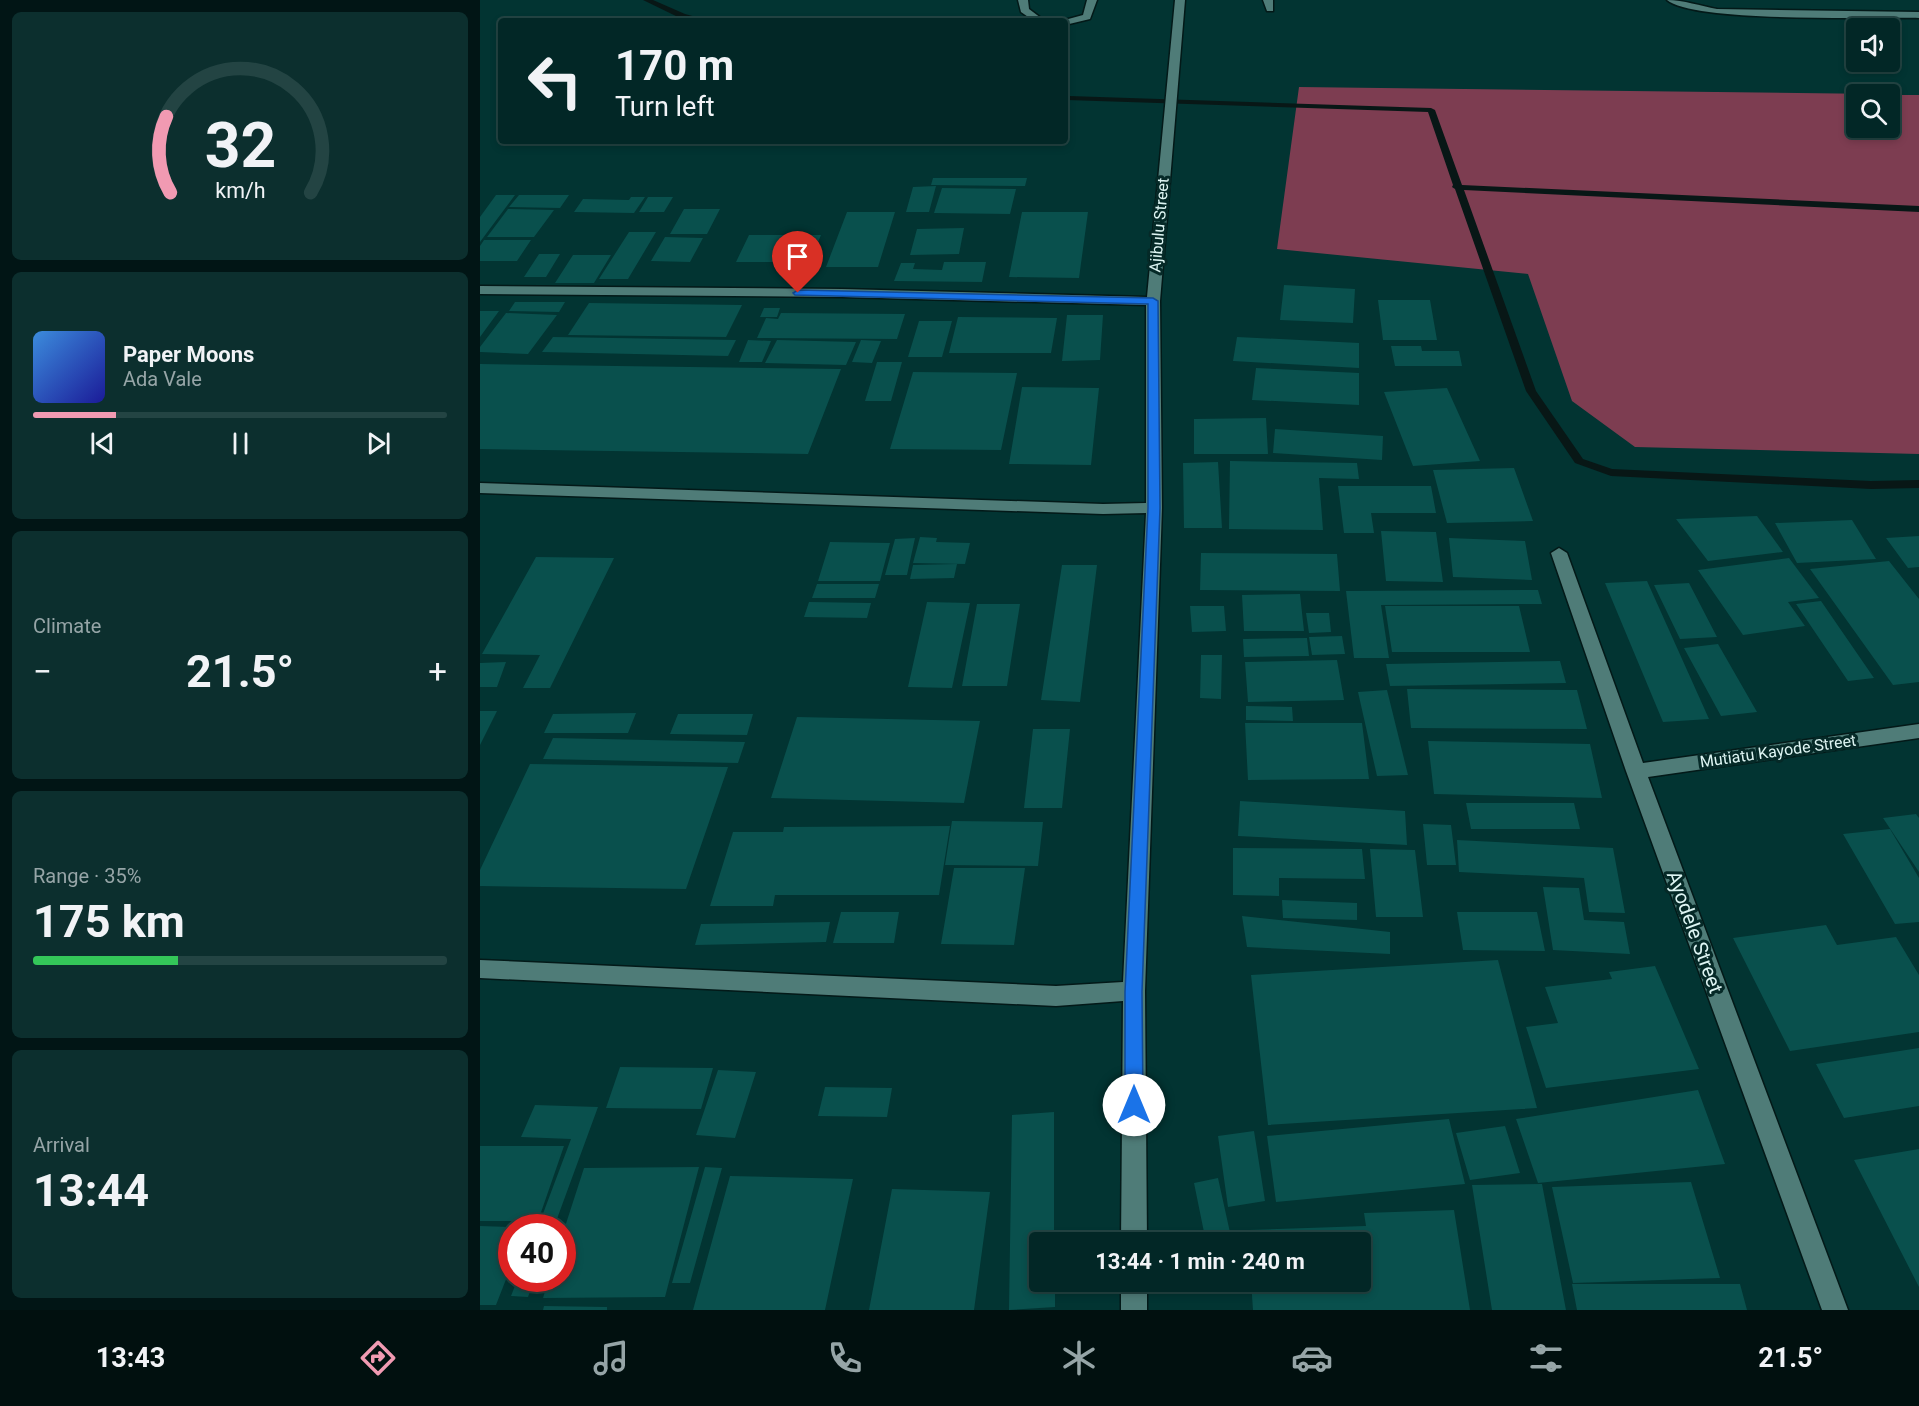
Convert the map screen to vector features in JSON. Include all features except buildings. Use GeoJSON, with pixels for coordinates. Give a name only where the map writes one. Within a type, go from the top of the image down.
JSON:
{"type":"FeatureCollection","features":[{"type":"Feature","properties":{"kind":"street"},"geometry":{"type":"LineString","coordinates":[[1023,0],[1024,10],[1036,18]]}},
{"type":"Feature","properties":{"kind":"street"},"geometry":{"type":"LineString","coordinates":[[1068,21],[1087,17],[1092,0]]}},
{"type":"Feature","properties":{"kind":"street","name":"Ajibulu Street"},"geometry":{"type":"LineString","coordinates":[[1134,1232],[1134,992],[1154,508],[1153,301],[1180,0]]}},
{"type":"Feature","properties":{"kind":"street"},"geometry":{"type":"LineString","coordinates":[[1672,0],[1687,7],[1717,12],[1919,15]]}},
{"type":"Feature","properties":{"kind":"street"},"geometry":{"type":"LineString","coordinates":[[480,290],[842,293],[1153,301]]}},
{"type":"Feature","properties":{"kind":"street"},"geometry":{"type":"LineString","coordinates":[[480,488],[1103,509],[1154,508]]}},
{"type":"Feature","properties":{"kind":"street","name":"Ayodele Street"},"geometry":{"type":"LineString","coordinates":[[1559,553],[1636,771],[1835,1310]]}},
{"type":"Feature","properties":{"kind":"street","name":"Mutiatu Kayode Street"},"geometry":{"type":"LineString","coordinates":[[1636,771],[1919,731]]}},
{"type":"Feature","properties":{"kind":"street"},"geometry":{"type":"LineString","coordinates":[[480,969],[1056,996],[1134,992]]}},
{"type":"Feature","properties":{"kind":"street"},"geometry":{"type":"LineString","coordinates":[[1134,1292],[1134,1310]]}},
{"type":"Feature","properties":{"kind":"shaded area"},"geometry":{"type":"Polygon","coordinates":[[[1299,87],[1846,94],[1846,138],[1900,138],[1900,95],[1919,95],[1919,454],[1635,447],[1572,401],[1528,274],[1277,249],[1299,87]]]}},
{"type":"Feature","properties":{"kind":"waterway"},"geometry":{"type":"LineString","coordinates":[[647,0],[693,18]]}},
{"type":"Feature","properties":{"kind":"waterway"},"geometry":{"type":"LineString","coordinates":[[1068,98],[1431,110],[1458,187]]}},
{"type":"Feature","properties":{"kind":"waterway"},"geometry":{"type":"LineString","coordinates":[[1458,187],[1919,209]]}},
{"type":"Feature","properties":{"kind":"waterway"},"geometry":{"type":"LineString","coordinates":[[1458,187],[1531,391],[1579,461],[1611,472],[1871,485],[1919,484]]}},
{"type":"Feature","properties":{"kind":"route"},"geometry":{"type":"LineString","coordinates":[[798,293],[1153,301],[1154,508],[1134,992],[1134,1105]]}}]}
